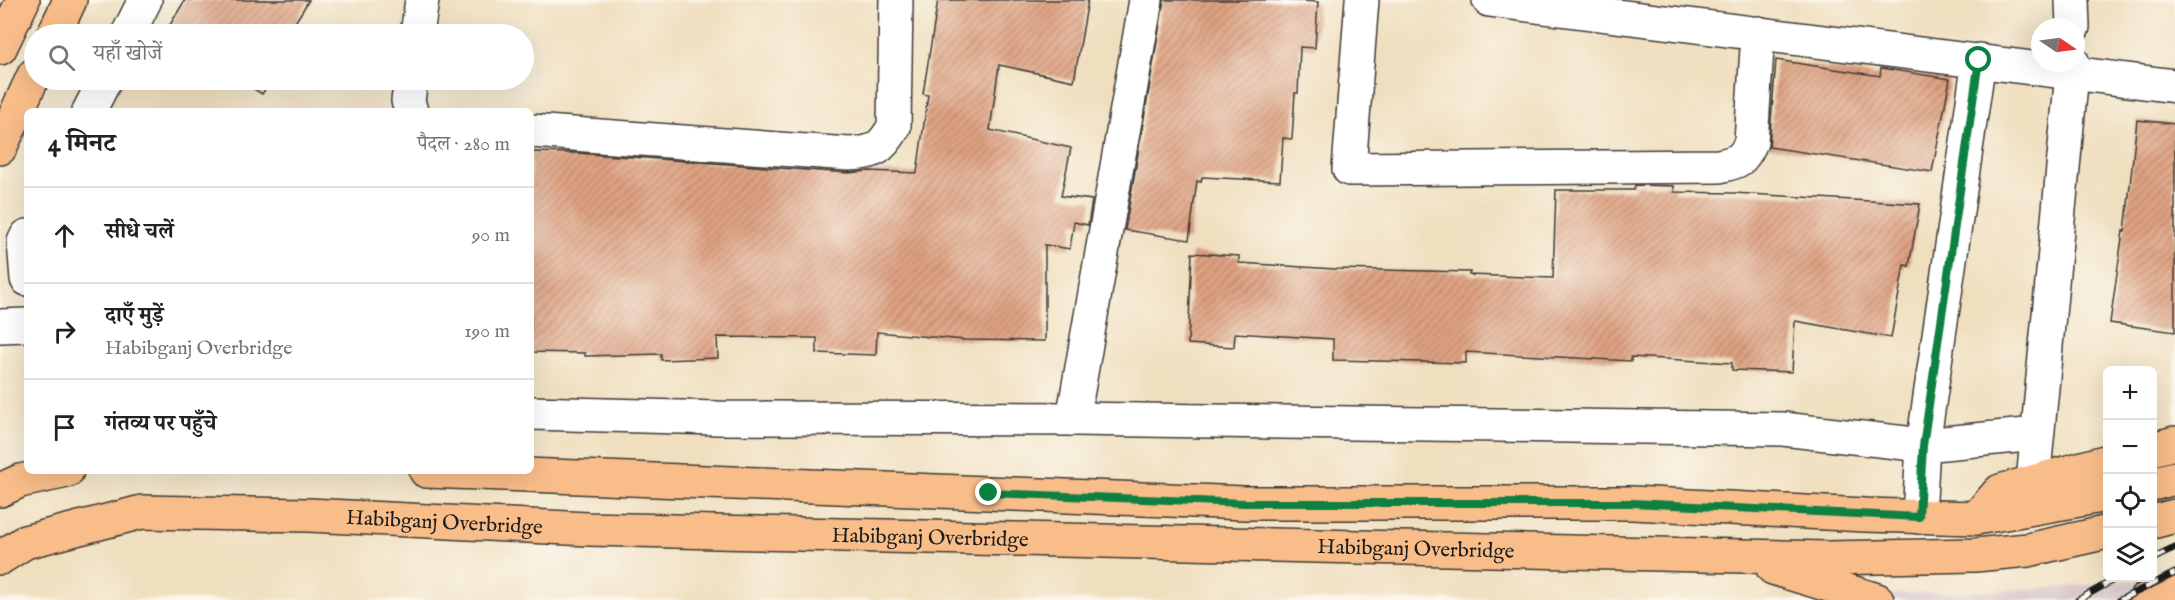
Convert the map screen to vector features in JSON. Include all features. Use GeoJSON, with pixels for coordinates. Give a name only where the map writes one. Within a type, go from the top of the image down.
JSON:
{"type":"FeatureCollection","features":[{"type":"Feature","properties":{"kind":"main road"},"geometry":{"type":"LineString","coordinates":[[0,48],[23,0]]}},
{"type":"Feature","properties":{"kind":"main road"},"geometry":{"type":"LineString","coordinates":[[59,24],[70,0]]}},
{"type":"Feature","properties":{"kind":"main road"},"geometry":{"type":"LineString","coordinates":[[0,148],[27,90]]}},
{"type":"Feature","properties":{"kind":"main road"},"geometry":{"type":"LineString","coordinates":[[2157,448],[2175,443]]}},
{"type":"Feature","properties":{"kind":"main road"},"geometry":{"type":"LineString","coordinates":[[1976,518],[2000,491],[2103,462]]}},
{"type":"Feature","properties":{"kind":"main road"},"geometry":{"type":"LineString","coordinates":[[0,490],[20,481],[53,474]]}},
{"type":"Feature","properties":{"kind":"main road","name":"Habibganj Overbridge"},"geometry":{"type":"LineString","coordinates":[[503,474],[1245,503],[1632,503],[1976,518],[2103,496]]}},
{"type":"Feature","properties":{"kind":"main road"},"geometry":{"type":"LineString","coordinates":[[2157,483],[2175,478]]}},
{"type":"Feature","properties":{"kind":"main road","name":"Habibganj Overbridge"},"geometry":{"type":"LineString","coordinates":[[0,558],[25,542],[142,512],[309,514],[588,529],[1870,558],[1975,555],[2028,550],[2103,533]]}},
{"type":"Feature","properties":{"kind":"main road"},"geometry":{"type":"LineString","coordinates":[[2157,521],[2175,516]]}},
{"type":"Feature","properties":{"kind":"main road"},"geometry":{"type":"LineString","coordinates":[[1732,556],[1877,600]]}},
{"type":"Feature","properties":{"kind":"main road"},"geometry":{"type":"LineString","coordinates":[[2145,600],[2175,592]]}},
{"type":"Feature","properties":{"kind":"street"},"geometry":{"type":"LineString","coordinates":[[133,24],[145,0]]}},
{"type":"Feature","properties":{"kind":"street"},"geometry":{"type":"LineString","coordinates":[[418,24],[422,0]]}},
{"type":"Feature","properties":{"kind":"street"},"geometry":{"type":"LineString","coordinates":[[534,131],[849,153],[866,153],[876,150],[885,142],[894,127],[896,0]]}},
{"type":"Feature","properties":{"kind":"street"},"geometry":{"type":"LineString","coordinates":[[1073,419],[1146,0]]}},
{"type":"Feature","properties":{"kind":"street"},"geometry":{"type":"LineString","coordinates":[[1362,0],[1348,169],[1719,166],[1736,163],[1746,154],[1751,142],[1758,33]]}},
{"type":"Feature","properties":{"kind":"street"},"geometry":{"type":"LineString","coordinates":[[1489,0],[2031,64]]}},
{"type":"Feature","properties":{"kind":"street"},"geometry":{"type":"LineString","coordinates":[[2072,0],[2073,18]]}},
{"type":"Feature","properties":{"kind":"street"},"geometry":{"type":"LineString","coordinates":[[1919,517],[1923,446],[1979,60]]}},
{"type":"Feature","properties":{"kind":"street"},"geometry":{"type":"LineString","coordinates":[[2085,70],[2175,86]]}},
{"type":"Feature","properties":{"kind":"street"},"geometry":{"type":"LineString","coordinates":[[2033,482],[2073,72]]}},
{"type":"Feature","properties":{"kind":"street"},"geometry":{"type":"LineString","coordinates":[[91,108],[100,90]]}},
{"type":"Feature","properties":{"kind":"street"},"geometry":{"type":"LineString","coordinates":[[410,90],[408,101],[410,108]]}},
{"type":"Feature","properties":{"kind":"street"},"geometry":{"type":"LineString","coordinates":[[0,326],[24,325]]}},
{"type":"Feature","properties":{"kind":"street"},"geometry":{"type":"LineString","coordinates":[[534,412],[730,418],[1073,419],[1783,429],[1923,446],[2037,434]]}},
{"type":"Feature","properties":{"kind":"shaded area"},"geometry":{"type":"Polygon","coordinates":[[[2175,578],[2175,600],[1869,600],[1870,595],[2037,589],[2125,582],[2157,582],[2157,579],[2175,578]]]}},
{"type":"Feature","properties":{"kind":"building"},"geometry":{"type":"Polygon","coordinates":[[[185,0],[309,0],[294,24],[170,24],[185,0]]]}},
{"type":"Feature","properties":{"kind":"building"},"geometry":{"type":"Polygon","coordinates":[[[938,0],[1088,0],[1074,81],[999,65],[990,130],[1071,148],[1061,196],[1092,200],[1088,225],[1074,222],[1070,249],[1045,245],[1045,341],[965,340],[877,332],[876,355],[817,353],[817,338],[717,337],[718,358],[661,360],[661,354],[585,356],[585,353],[534,352],[534,152],[577,153],[848,173],[869,171],[917,173],[928,95],[923,94],[938,0]]]}},
{"type":"Feature","properties":{"kind":"building"},"geometry":{"type":"Polygon","coordinates":[[[1164,0],[1318,2],[1315,48],[1300,47],[1298,93],[1295,93],[1292,139],[1283,138],[1280,181],[1202,177],[1201,182],[1197,181],[1189,240],[1125,230],[1164,0]]]}},
{"type":"Feature","properties":{"kind":"building"},"geometry":{"type":"Polygon","coordinates":[[[1776,60],[1880,76],[1881,68],[1950,79],[1932,172],[1769,147],[1776,60]]]}},
{"type":"Feature","properties":{"kind":"building"},"geometry":{"type":"Polygon","coordinates":[[[2137,120],[2175,124],[2175,332],[2110,323],[2123,231],[2125,232],[2137,120]]]}},
{"type":"Feature","properties":{"kind":"building"},"geometry":{"type":"Polygon","coordinates":[[[1635,185],[1674,186],[1674,192],[1734,193],[1920,204],[1909,266],[1904,265],[1891,338],[1795,321],[1792,372],[1732,370],[1732,363],[1631,357],[1631,361],[1466,352],[1466,363],[1333,360],[1333,339],[1235,333],[1234,347],[1188,344],[1192,253],[1239,256],[1239,263],[1335,269],[1470,272],[1469,275],[1553,278],[1556,190],[1634,190],[1635,185]]]}},
{"type":"Feature","properties":{"kind":"railway"},"geometry":{"type":"LineString","coordinates":[[2157,557],[2175,548]]}},
{"type":"Feature","properties":{"kind":"railway"},"geometry":{"type":"LineString","coordinates":[[2120,600],[2175,573]]}},
{"type":"Feature","properties":{"kind":"railway"},"geometry":{"type":"LineString","coordinates":[[2078,600],[2110,582]]}},
{"type":"Feature","properties":{"kind":"route"},"geometry":{"type":"LineString","coordinates":[[989,493],[1245,503],[1632,503],[1919,517],[1923,446],[1979,60]]}}]}
